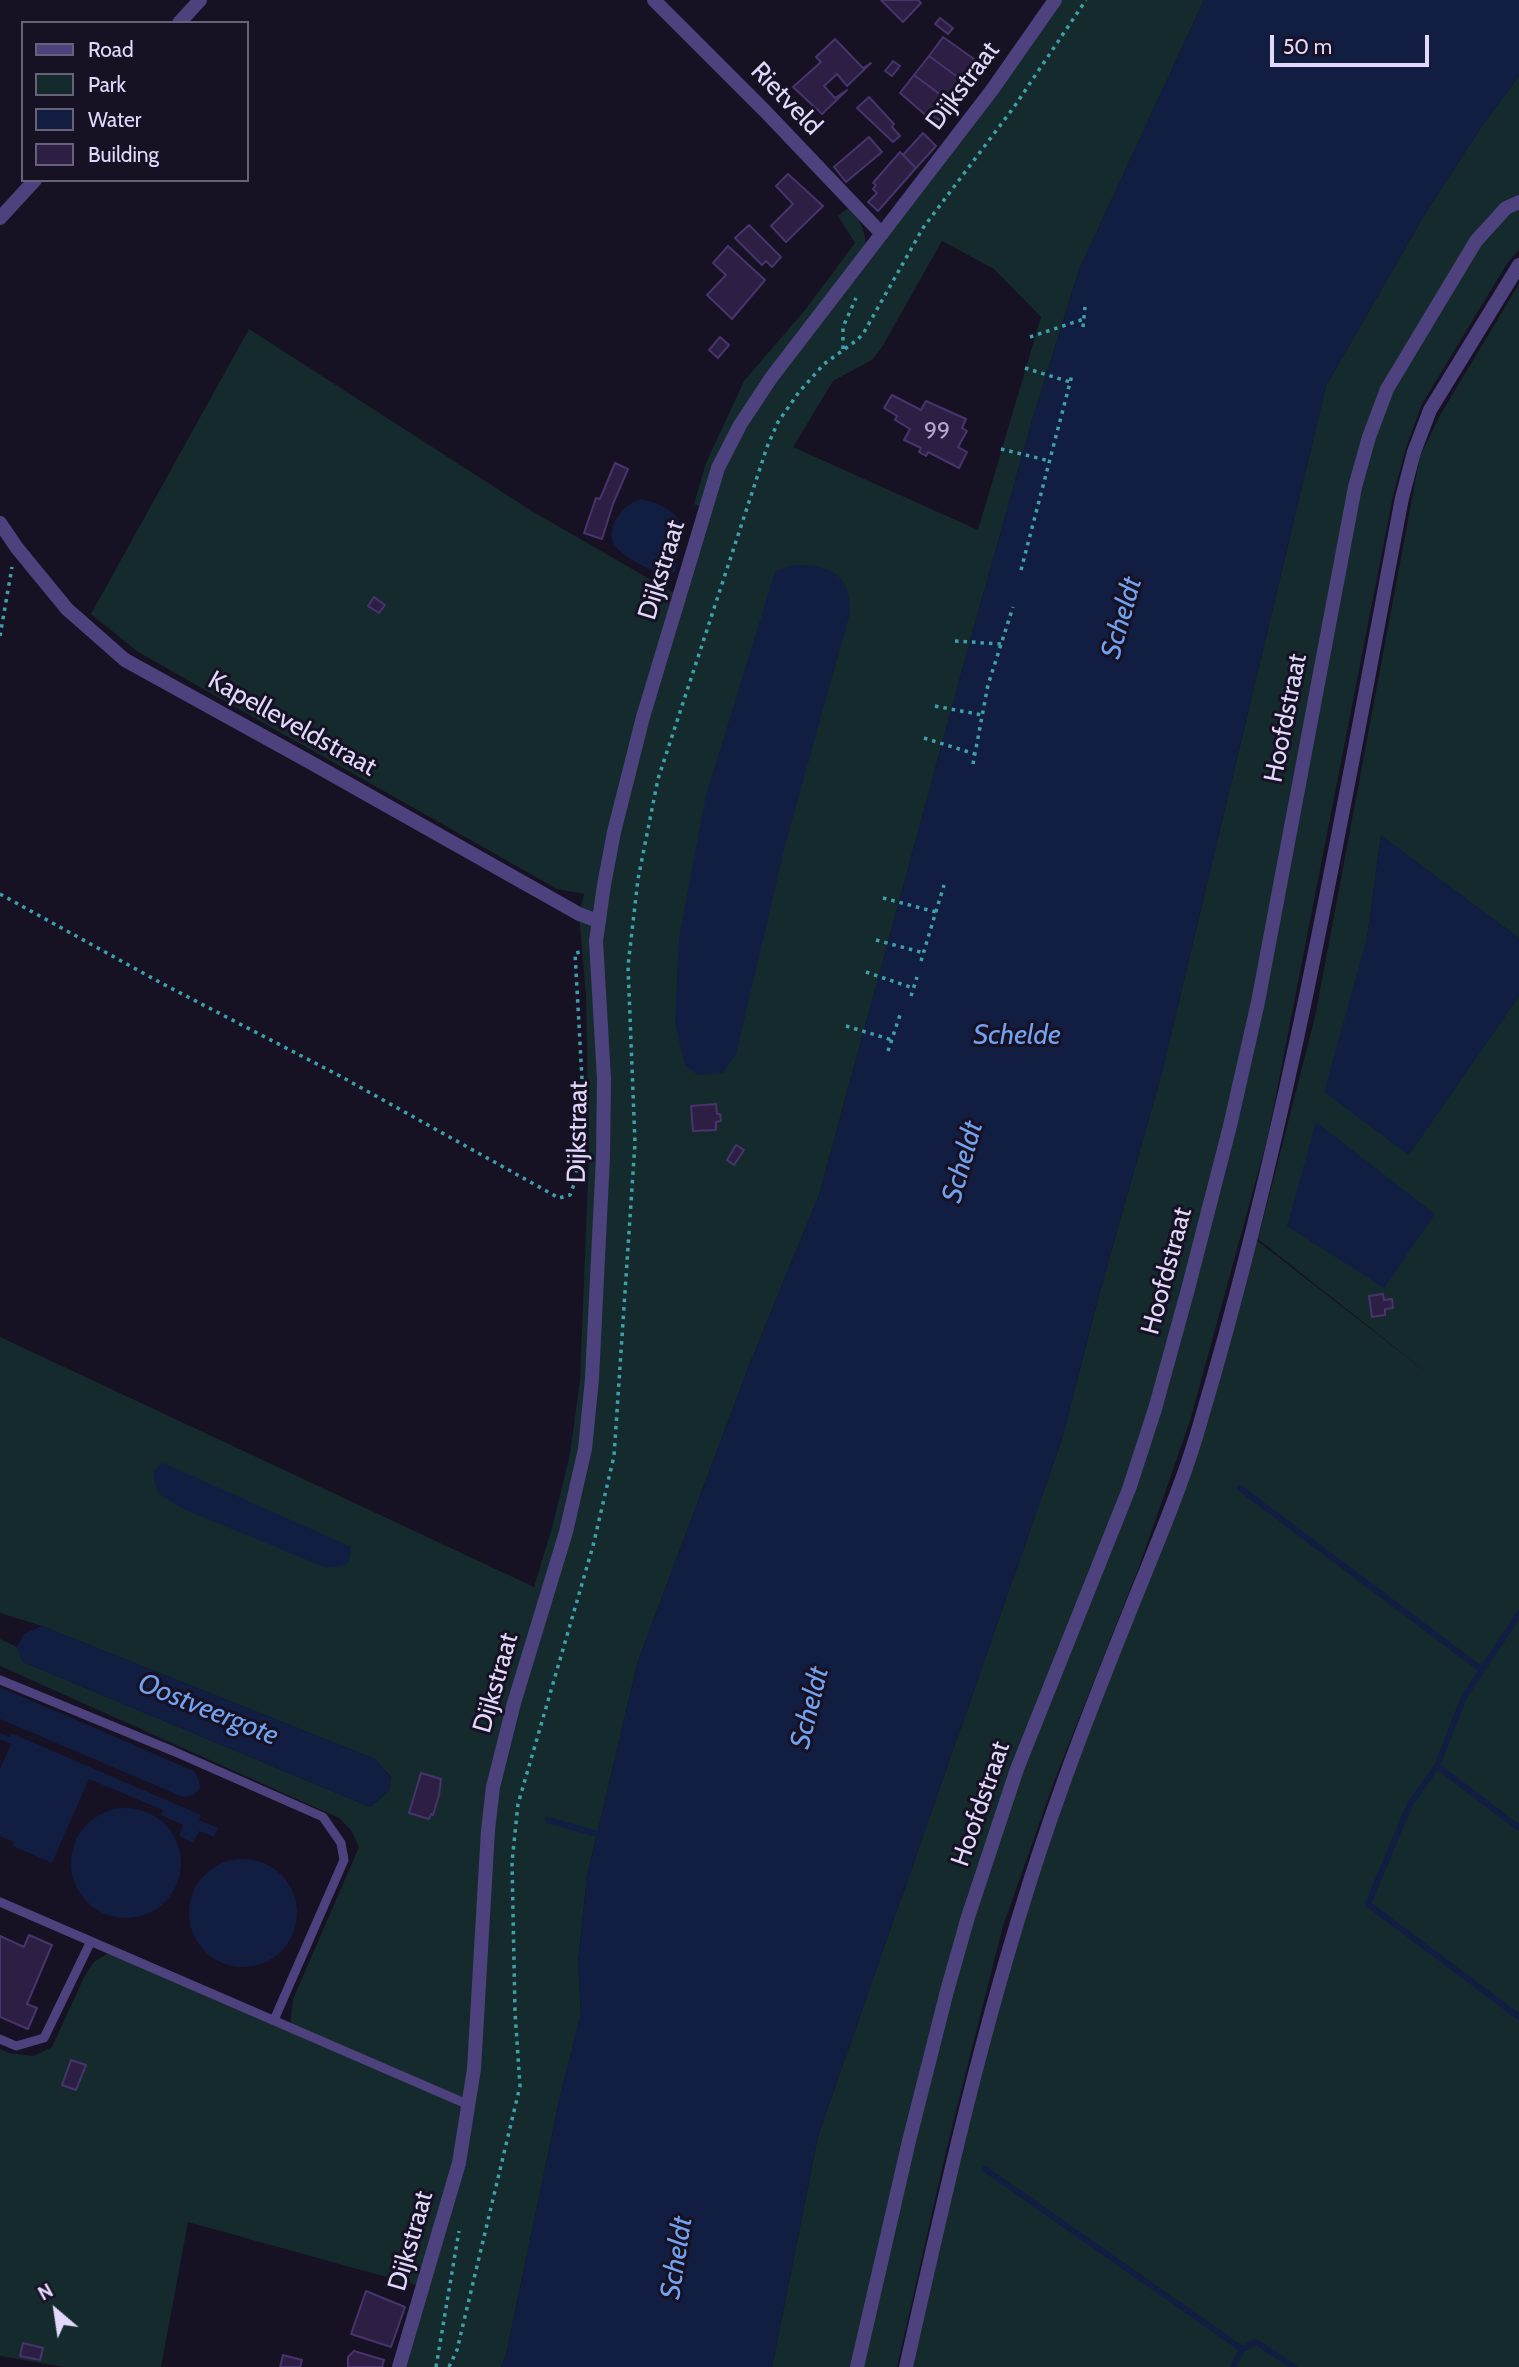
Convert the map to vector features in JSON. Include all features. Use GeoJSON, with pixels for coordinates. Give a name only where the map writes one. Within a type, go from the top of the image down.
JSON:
{"type":"FeatureCollection","features":[{"type":"Feature","properties":{"kind":"street"},"geometry":{"type":"LineString","coordinates":[[181,21],[200,0]]}},
{"type":"Feature","properties":{"kind":"street","name":"Rietveld"},"geometry":{"type":"LineString","coordinates":[[654,0],[882,234]]}},
{"type":"Feature","properties":{"kind":"street","name":"Dijkstraat"},"geometry":{"type":"LineString","coordinates":[[399,2367],[459,2163],[469,2105],[474,2069],[493,1787],[514,1703],[566,1532],[585,1449],[592,1379],[603,1157],[604,1079],[598,921],[614,832],[640,729],[718,468],[754,401],[999,80],[1055,0]]}},
{"type":"Feature","properties":{"kind":"street"},"geometry":{"type":"LineString","coordinates":[[0,218],[33,182]]}},
{"type":"Feature","properties":{"kind":"street","name":"Hoofdstraat"},"geometry":{"type":"LineString","coordinates":[[857,2367],[909,2141],[968,1917],[1017,1769],[1129,1489],[1155,1409],[1188,1289],[1230,1126],[1258,1002],[1355,487],[1368,437],[1387,388],[1476,241],[1506,208],[1519,202]]}},
{"type":"Feature","properties":{"kind":"street"},"geometry":{"type":"LineString","coordinates":[[906,2367],[956,2152],[1014,1931],[1062,1786],[1174,1506],[1201,1423],[1234,1301],[1277,1137],[1304,1012],[1402,498],[1414,452],[1430,410],[1519,265]]}},
{"type":"Feature","properties":{"kind":"street","name":"Kapelleveldstraat"},"geometry":{"type":"LineString","coordinates":[[0,523],[67,609],[125,660],[579,914],[598,921]]}},
{"type":"Feature","properties":{"kind":"lane"},"geometry":{"type":"LineString","coordinates":[[0,1680],[173,1751],[323,1817],[341,1843],[344,1860],[274,2020]]}},
{"type":"Feature","properties":{"kind":"lane"},"geometry":{"type":"LineString","coordinates":[[0,1902],[469,2105]]}},
{"type":"Feature","properties":{"kind":"lane"},"geometry":{"type":"LineString","coordinates":[[0,2039],[16,2046],[44,2038],[91,1941]]}},
{"type":"Feature","properties":{"kind":"path"},"geometry":{"type":"LineString","coordinates":[[449,2367],[457,2350],[520,2086],[515,2012],[512,1862],[518,1804],[593,1546],[614,1456],[635,1143],[628,966],[638,879],[658,779],[748,499],[778,422],[799,392],[824,364],[863,334],[923,228],[1014,107],[1087,0]]}},
{"type":"Feature","properties":{"kind":"path"},"geometry":{"type":"LineString","coordinates":[[1083,327],[1085,307]]}},
{"type":"Feature","properties":{"kind":"path"},"geometry":{"type":"LineString","coordinates":[[1030,337],[1084,319]]}},
{"type":"Feature","properties":{"kind":"path"},"geometry":{"type":"LineString","coordinates":[[1025,368],[1070,382]]}},
{"type":"Feature","properties":{"kind":"path"},"geometry":{"type":"LineString","coordinates":[[1021,570],[1072,375]]}},
{"type":"Feature","properties":{"kind":"path"},"geometry":{"type":"LineString","coordinates":[[1002,449],[1050,461]]}},
{"type":"Feature","properties":{"kind":"path"},"geometry":{"type":"LineString","coordinates":[[0,636],[7,584],[17,548]]}},
{"type":"Feature","properties":{"kind":"path"},"geometry":{"type":"LineString","coordinates":[[974,764],[988,685],[1013,607]]}},
{"type":"Feature","properties":{"kind":"path"},"geometry":{"type":"LineString","coordinates":[[955,641],[1001,644]]}},
{"type":"Feature","properties":{"kind":"path"},"geometry":{"type":"LineString","coordinates":[[935,706],[982,715]]}},
{"type":"Feature","properties":{"kind":"path"},"geometry":{"type":"LineString","coordinates":[[923,738],[975,754]]}},
{"type":"Feature","properties":{"kind":"path"},"geometry":{"type":"LineString","coordinates":[[921,961],[944,885]]}},
{"type":"Feature","properties":{"kind":"path"},"geometry":{"type":"LineString","coordinates":[[0,894],[163,984],[340,1076],[559,1198],[570,1195],[576,1180],[582,1079],[575,953],[597,950]]}},
{"type":"Feature","properties":{"kind":"path"},"geometry":{"type":"LineString","coordinates":[[883,898],[936,912]]}},
{"type":"Feature","properties":{"kind":"path"},"geometry":{"type":"LineString","coordinates":[[876,940],[924,953]]}},
{"type":"Feature","properties":{"kind":"path"},"geometry":{"type":"LineString","coordinates":[[866,972],[914,988]]}},
{"type":"Feature","properties":{"kind":"path"},"geometry":{"type":"LineString","coordinates":[[911,996],[917,977]]}},
{"type":"Feature","properties":{"kind":"path"},"geometry":{"type":"LineString","coordinates":[[888,1051],[901,1013]]}},
{"type":"Feature","properties":{"kind":"path"},"geometry":{"type":"LineString","coordinates":[[846,1026],[892,1040]]}},
{"type":"Feature","properties":{"kind":"path"},"geometry":{"type":"LineString","coordinates":[[436,2367],[460,2226]]}},
{"type":"Feature","properties":{"kind":"green space"},"geometry":{"type":"Polygon","coordinates":[[[1061,0],[1204,0],[1079,270],[1032,421],[970,641],[819,1195],[748,1368],[638,1661],[587,1876],[578,1963],[581,2014],[561,2092],[506,2355],[501,2367],[399,2367],[422,2287],[188,2222],[161,2367],[64,2367],[0,2356],[0,2049],[9,2053],[34,2056],[52,2047],[85,1975],[94,1962],[113,1950],[290,2027],[293,1999],[359,1847],[351,1830],[339,1818],[0,1666],[0,1639],[17,1647],[23,1662],[370,1807],[389,1791],[391,1777],[375,1759],[42,1626],[0,1613],[0,1337],[534,1587],[570,1454],[580,1380],[589,1156],[586,995],[579,914],[584,894],[557,889],[138,652],[91,614],[249,329],[530,510],[679,596],[705,509],[694,504],[706,463],[744,381],[805,310],[855,243],[838,216],[848,208],[861,225],[866,246],[1061,0]],[[942,241],[882,347],[872,360],[833,381],[793,447],[978,530],[1041,317],[994,269],[942,241]]]}},
{"type":"Feature","properties":{"kind":"green space"},"geometry":{"type":"Polygon","coordinates":[[[1519,76],[1519,250],[1508,262],[1422,404],[1406,448],[1393,496],[1268,1136],[1190,1421],[1139,1567],[1055,1779],[1003,1926],[947,2147],[897,2367],[772,2367],[818,2136],[1062,1439],[1099,1295],[1162,1072],[1326,386],[1426,212],[1482,126],[1519,76]]]}},
{"type":"Feature","properties":{"kind":"green space"},"geometry":{"type":"Polygon","coordinates":[[[1519,284],[1519,938],[1381,836],[1367,938],[1409,1154],[1519,996],[1519,2367],[906,2367],[1014,1931],[1174,1506],[1251,1236],[1435,1379],[1258,1239],[1315,1017],[1420,456],[1440,415],[1519,284]]]}},
{"type":"Feature","properties":{"kind":"water"},"geometry":{"type":"Polygon","coordinates":[[[1204,0],[1519,0],[1519,76],[1482,126],[1426,212],[1326,386],[1162,1072],[1099,1295],[1062,1439],[818,2136],[772,2367],[501,2367],[506,2355],[561,2092],[581,2014],[578,1963],[587,1876],[638,1661],[748,1368],[819,1195],[970,641],[1032,421],[1079,270],[1204,0]]]}},
{"type":"Feature","properties":{"kind":"water"},"geometry":{"type":"Polygon","coordinates":[[[641,499],[667,509],[681,525],[682,537],[676,570],[670,576],[633,560],[620,551],[612,540],[613,525],[617,518],[634,501],[641,499]]]}},
{"type":"Feature","properties":{"kind":"water"},"geometry":{"type":"Polygon","coordinates":[[[791,565],[816,567],[834,573],[846,588],[850,613],[786,842],[736,1054],[723,1073],[698,1075],[685,1065],[675,1023],[679,938],[706,795],[775,572],[791,565]]]}},
{"type":"Feature","properties":{"kind":"water"},"geometry":{"type":"Polygon","coordinates":[[[1381,835],[1519,938],[1519,996],[1409,1155],[1324,1092],[1367,938],[1381,835]]]}},
{"type":"Feature","properties":{"kind":"water"},"geometry":{"type":"Polygon","coordinates":[[[1316,1122],[1435,1214],[1384,1288],[1287,1226],[1316,1122]]]}},
{"type":"Feature","properties":{"kind":"water"},"geometry":{"type":"Polygon","coordinates":[[[163,1463],[351,1547],[349,1562],[327,1568],[183,1509],[159,1494],[154,1470],[163,1463]]]}},
{"type":"Feature","properties":{"kind":"water"},"geometry":{"type":"Polygon","coordinates":[[[42,1626],[375,1759],[391,1778],[389,1791],[370,1807],[23,1662],[17,1647],[24,1634],[42,1626]]]}},
{"type":"Feature","properties":{"kind":"water"},"geometry":{"type":"Polygon","coordinates":[[[0,1687],[194,1771],[200,1788],[194,1795],[183,1797],[0,1719],[0,1687]]]}},
{"type":"Feature","properties":{"kind":"water"},"geometry":{"type":"Polygon","coordinates":[[[0,1733],[10,1737],[11,1733],[201,1815],[199,1820],[218,1828],[214,1837],[199,1831],[193,1843],[179,1836],[183,1825],[161,1815],[163,1810],[89,1779],[52,1863],[13,1846],[14,1842],[0,1836],[0,1769],[11,1744],[0,1739],[0,1733]]]}},
{"type":"Feature","properties":{"kind":"water"},"geometry":{"type":"Polygon","coordinates":[[[126,1808],[147,1812],[165,1824],[177,1842],[181,1863],[177,1884],[165,1902],[147,1914],[126,1918],[105,1914],[87,1902],[75,1884],[71,1863],[75,1842],[87,1824],[105,1812],[126,1808]]]}},
{"type":"Feature","properties":{"kind":"water"},"geometry":{"type":"Polygon","coordinates":[[[243,1859],[264,1863],[281,1875],[293,1892],[297,1913],[293,1934],[281,1951],[264,1963],[243,1967],[222,1963],[205,1951],[193,1934],[189,1913],[193,1892],[205,1875],[222,1863],[243,1859]]]}},
{"type":"Feature","properties":{"kind":"building"},"geometry":{"type":"Polygon","coordinates":[[[881,0],[918,0],[921,3],[903,22],[881,0]]]}},
{"type":"Feature","properties":{"kind":"building"},"geometry":{"type":"Polygon","coordinates":[[[940,18],[953,28],[948,34],[935,24],[940,18]]]}},
{"type":"Feature","properties":{"kind":"building"},"geometry":{"type":"Polygon","coordinates":[[[943,37],[974,59],[971,63],[979,69],[967,84],[929,56],[943,37]]]}},
{"type":"Feature","properties":{"kind":"building"},"geometry":{"type":"Polygon","coordinates":[[[835,39],[863,68],[871,63],[847,86],[837,74],[824,86],[835,98],[847,90],[822,114],[793,87],[821,62],[816,57],[835,39]]]}},
{"type":"Feature","properties":{"kind":"building"},"geometry":{"type":"Polygon","coordinates":[[[929,56],[967,84],[955,99],[950,95],[946,99],[914,75],[929,56]]]}},
{"type":"Feature","properties":{"kind":"building"},"geometry":{"type":"Polygon","coordinates":[[[893,61],[900,66],[892,76],[885,71],[893,61]]]}},
{"type":"Feature","properties":{"kind":"building"},"geometry":{"type":"Polygon","coordinates":[[[914,75],[952,103],[939,120],[931,115],[929,118],[900,93],[914,75]]]}},
{"type":"Feature","properties":{"kind":"building"},"geometry":{"type":"Polygon","coordinates":[[[869,97],[894,124],[892,127],[900,136],[893,142],[857,108],[869,97]]]}},
{"type":"Feature","properties":{"kind":"building"},"geometry":{"type":"Polygon","coordinates":[[[923,133],[936,146],[916,168],[903,155],[923,133]]]}},
{"type":"Feature","properties":{"kind":"building"},"geometry":{"type":"Polygon","coordinates":[[[869,137],[882,152],[846,182],[834,167],[869,137]]]}},
{"type":"Feature","properties":{"kind":"building"},"geometry":{"type":"Polygon","coordinates":[[[900,152],[916,168],[878,211],[868,202],[877,193],[873,189],[876,185],[873,183],[900,152]]]}},
{"type":"Feature","properties":{"kind":"building"},"geometry":{"type":"Polygon","coordinates":[[[788,174],[823,206],[786,242],[771,226],[793,204],[776,186],[788,174]]]}},
{"type":"Feature","properties":{"kind":"building"},"geometry":{"type":"Polygon","coordinates":[[[749,225],[781,257],[772,267],[766,261],[762,265],[735,238],[749,225]]]}},
{"type":"Feature","properties":{"kind":"building"},"geometry":{"type":"Polygon","coordinates":[[[728,246],[765,280],[732,319],[707,295],[726,275],[713,263],[728,246]]]}},
{"type":"Feature","properties":{"kind":"building"},"geometry":{"type":"Polygon","coordinates":[[[720,337],[729,345],[718,358],[709,350],[720,337]]]}},
{"type":"Feature","properties":{"kind":"building"},"geometry":{"type":"Polygon","coordinates":[[[892,395],[921,410],[926,401],[966,419],[962,428],[967,431],[958,447],[967,452],[959,468],[928,452],[926,456],[919,452],[921,448],[904,440],[910,429],[895,420],[897,416],[884,408],[892,395]]]}},
{"type":"Feature","properties":{"kind":"building"},"geometry":{"type":"Polygon","coordinates":[[[615,463],[628,469],[602,539],[584,533],[596,498],[600,499],[615,463]]]}},
{"type":"Feature","properties":{"kind":"building"},"geometry":{"type":"Polygon","coordinates":[[[374,597],[385,605],[379,613],[368,606],[374,597]]]}},
{"type":"Feature","properties":{"kind":"building"},"geometry":{"type":"Polygon","coordinates":[[[716,1104],[721,1121],[716,1122],[716,1130],[693,1131],[691,1106],[716,1104]]]}},
{"type":"Feature","properties":{"kind":"building"},"geometry":{"type":"Polygon","coordinates":[[[736,1145],[744,1150],[734,1165],[727,1160],[736,1145]]]}},
{"type":"Feature","properties":{"kind":"building"},"geometry":{"type":"Polygon","coordinates":[[[1383,1294],[1384,1300],[1392,1299],[1393,1308],[1385,1309],[1385,1315],[1372,1317],[1369,1296],[1383,1294]]]}},
{"type":"Feature","properties":{"kind":"building"},"geometry":{"type":"Polygon","coordinates":[[[421,1773],[441,1779],[433,1815],[431,1814],[429,1819],[409,1813],[421,1773]]]}},
{"type":"Feature","properties":{"kind":"building"},"geometry":{"type":"Polygon","coordinates":[[[29,1935],[52,1945],[27,2004],[37,2008],[28,2029],[0,2017],[0,1936],[24,1947],[29,1935]]]}},
{"type":"Feature","properties":{"kind":"building"},"geometry":{"type":"Polygon","coordinates":[[[71,2060],[86,2065],[76,2090],[62,2085],[71,2060]]]}},
{"type":"Feature","properties":{"kind":"building"},"geometry":{"type":"Polygon","coordinates":[[[366,2291],[405,2307],[391,2347],[351,2334],[366,2291]]]}},
{"type":"Feature","properties":{"kind":"building"},"geometry":{"type":"Polygon","coordinates":[[[23,2343],[43,2348],[40,2360],[20,2356],[23,2343]]]}},
{"type":"Feature","properties":{"kind":"building"},"geometry":{"type":"Polygon","coordinates":[[[354,2351],[384,2360],[382,2367],[348,2367],[348,2357],[354,2351]]]}},
{"type":"Feature","properties":{"kind":"building"},"geometry":{"type":"Polygon","coordinates":[[[283,2355],[302,2360],[300,2367],[280,2367],[283,2355]]]}},
{"type":"Feature","properties":{"kind":"waterway"},"geometry":{"type":"LineString","coordinates":[[1240,1488],[1482,1670]]}},
{"type":"Feature","properties":{"kind":"waterway"},"geometry":{"type":"LineString","coordinates":[[1437,1766],[1464,1697],[1519,1614]]}},
{"type":"Feature","properties":{"kind":"waterway"},"geometry":{"type":"LineString","coordinates":[[1519,1828],[1437,1766],[1410,1804],[1368,1904],[1519,2017]]}},
{"type":"Feature","properties":{"kind":"waterway","name":"Oostveergote"},"geometry":{"type":"LineString","coordinates":[[548,1820],[604,1836]]}},
{"type":"Feature","properties":{"kind":"waterway"},"geometry":{"type":"LineString","coordinates":[[985,2169],[1242,2349]]}},
{"type":"Feature","properties":{"kind":"waterway"},"geometry":{"type":"LineString","coordinates":[[1233,2367],[1242,2349],[1256,2342],[1294,2367]]}},
{"type":"Feature","properties":{"kind":"water label","name":"Scheldt"},"geometry":{"type":"Point","coordinates":[1122,618]}},
{"type":"Feature","properties":{"kind":"water label","name":"Schelde"},"geometry":{"type":"Point","coordinates":[1017,1036]}},
{"type":"Feature","properties":{"kind":"water label","name":"Scheldt"},"geometry":{"type":"Point","coordinates":[963,1162]}},
{"type":"Feature","properties":{"kind":"water label","name":"Scheldt"},"geometry":{"type":"Point","coordinates":[810,1708]}},
{"type":"Feature","properties":{"kind":"water label","name":"Scheldt"},"geometry":{"type":"Point","coordinates":[677,2258]}}]}
